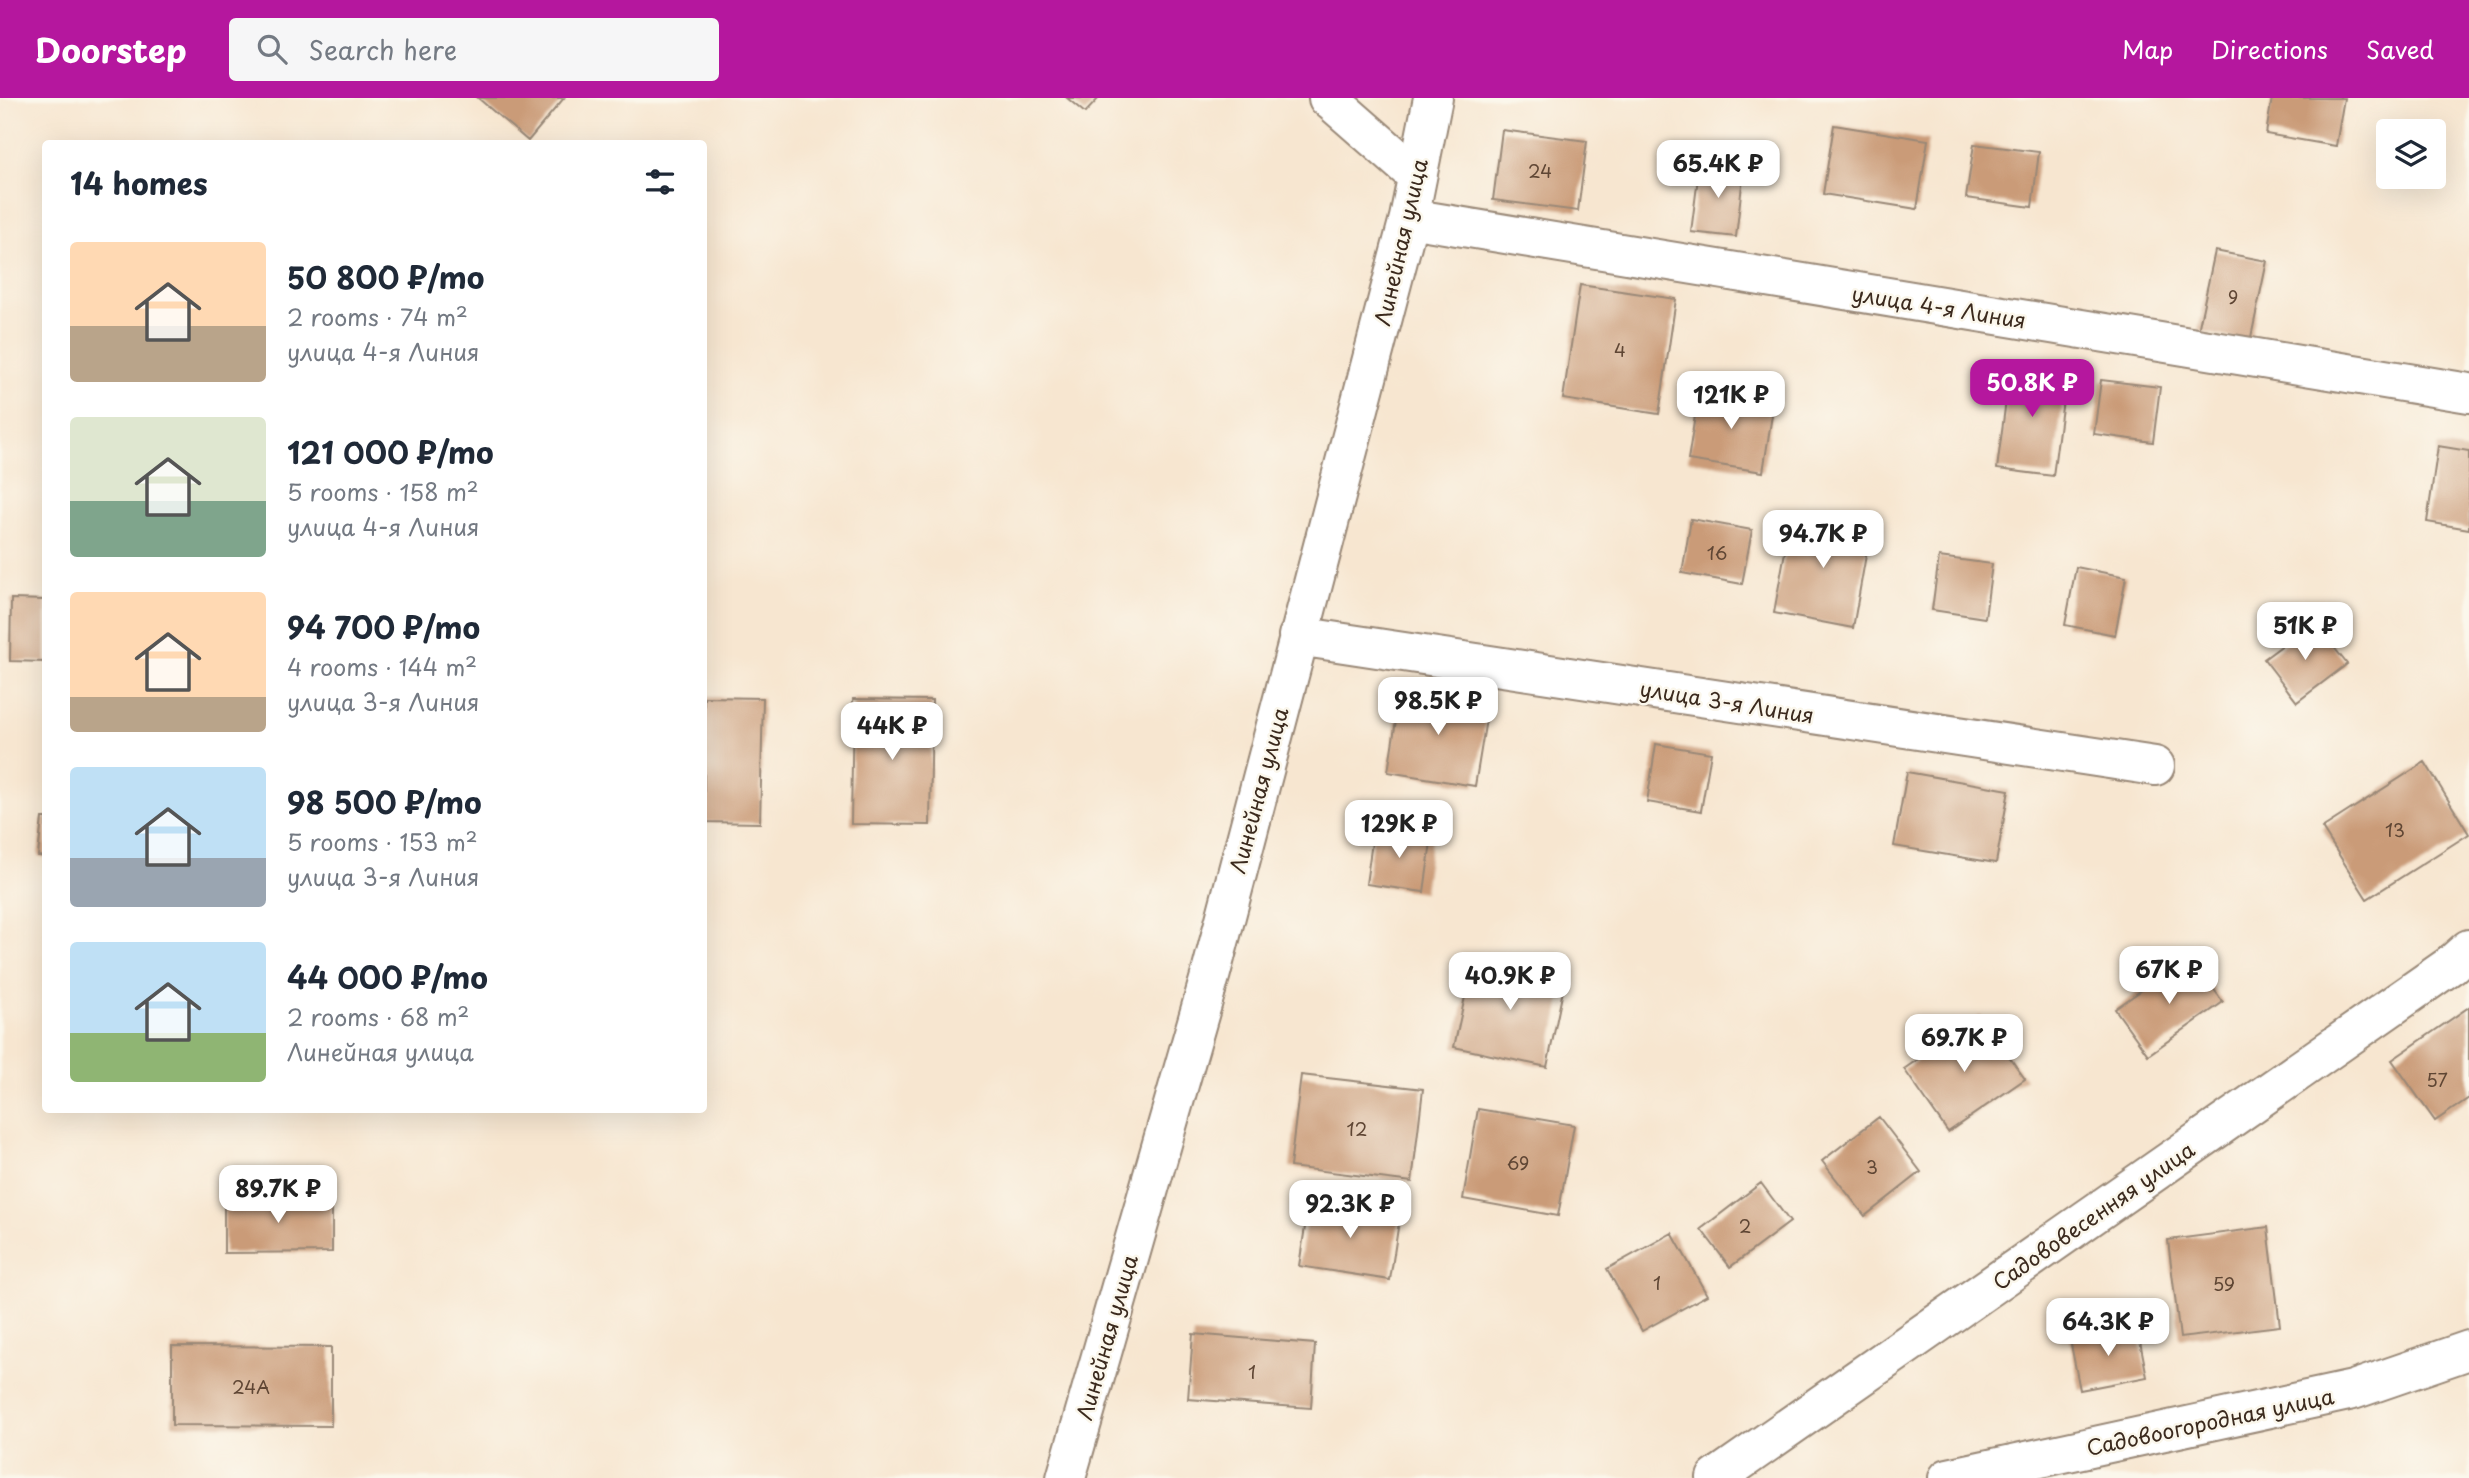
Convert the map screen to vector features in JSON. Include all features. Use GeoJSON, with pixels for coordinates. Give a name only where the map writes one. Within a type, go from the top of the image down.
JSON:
{"type":"FeatureCollection","features":[{"type":"Feature","properties":{"kind":"street"},"geometry":{"type":"LineString","coordinates":[[1328,98],[1417,176]]}},
{"type":"Feature","properties":{"kind":"street","name":"Линейная улица"},"geometry":{"type":"LineString","coordinates":[[1066,1478],[1211,973],[1409,218],[1433,98]]}},
{"type":"Feature","properties":{"kind":"street","name":"улица 4-я Линия"},"geometry":{"type":"LineString","coordinates":[[1409,218],[2469,393]]}},
{"type":"Feature","properties":{"kind":"street","name":"улица 3-я Линия"},"geometry":{"type":"LineString","coordinates":[[1298,636],[2155,766]]}},
{"type":"Feature","properties":{"kind":"street","name":"Садововесенняя улица"},"geometry":{"type":"LineString","coordinates":[[1716,1478],[2451,965],[2469,949]]}},
{"type":"Feature","properties":{"kind":"street","name":"Садовоогородная улица"},"geometry":{"type":"LineString","coordinates":[[1948,1478],[2353,1390],[2469,1350]]}},
{"type":"Feature","properties":{"kind":"street"},"geometry":{"type":"LineString","coordinates":[[1066,1478],[1081,1478]]}},
{"type":"Feature","properties":{"kind":"building"},"geometry":{"type":"Polygon","coordinates":[[[478,98],[564,98],[527,140],[478,98]]]}},
{"type":"Feature","properties":{"kind":"building"},"geometry":{"type":"Polygon","coordinates":[[[1067,98],[1099,98],[1085,113],[1067,98]]]}},
{"type":"Feature","properties":{"kind":"building"},"geometry":{"type":"Polygon","coordinates":[[[2272,98],[2344,98],[2336,146],[2266,134],[2272,98]]]}},
{"type":"Feature","properties":{"kind":"building"},"geometry":{"type":"Polygon","coordinates":[[[1834,125],[1928,140],[1917,209],[1823,194],[1834,125]]]}},
{"type":"Feature","properties":{"kind":"building"},"geometry":{"type":"Polygon","coordinates":[[[1502,130],[1587,141],[1578,211],[1493,200],[1502,130]]]}},
{"type":"Feature","properties":{"kind":"building"},"geometry":{"type":"Polygon","coordinates":[[[1974,144],[2039,152],[2032,207],[1966,198],[1974,144]]]}},
{"type":"Feature","properties":{"kind":"building"},"geometry":{"type":"Polygon","coordinates":[[[1700,162],[1744,167],[1736,237],[1691,232],[1700,162]]]}},
{"type":"Feature","properties":{"kind":"building"},"geometry":{"type":"Polygon","coordinates":[[[2215,251],[2267,261],[2250,342],[2198,331],[2215,251]]]}},
{"type":"Feature","properties":{"kind":"building"},"geometry":{"type":"Polygon","coordinates":[[[1580,285],[1676,299],[1659,414],[1563,399],[1580,285]]]}},
{"type":"Feature","properties":{"kind":"building"},"geometry":{"type":"Polygon","coordinates":[[[2011,362],[2067,369],[2053,476],[1997,469],[2011,362]]]}},
{"type":"Feature","properties":{"kind":"building"},"geometry":{"type":"Polygon","coordinates":[[[2101,380],[2160,387],[2153,442],[2094,434],[2101,380]]]}},
{"type":"Feature","properties":{"kind":"building"},"geometry":{"type":"Polygon","coordinates":[[[1699,391],[1774,402],[1763,472],[1688,460],[1699,391]]]}},
{"type":"Feature","properties":{"kind":"building"},"geometry":{"type":"Polygon","coordinates":[[[2438,446],[2469,451],[2469,529],[2427,522],[2438,446]]]}},
{"type":"Feature","properties":{"kind":"building"},"geometry":{"type":"Polygon","coordinates":[[[1792,513],[1871,527],[1853,628],[1774,613],[1792,513]]]}},
{"type":"Feature","properties":{"kind":"building"},"geometry":{"type":"Polygon","coordinates":[[[1691,519],[1752,530],[1742,584],[1682,573],[1691,519]]]}},
{"type":"Feature","properties":{"kind":"building"},"geometry":{"type":"Polygon","coordinates":[[[1939,557],[1992,564],[1985,618],[1932,610],[1939,557]]]}},
{"type":"Feature","properties":{"kind":"building"},"geometry":{"type":"Polygon","coordinates":[[[2076,567],[2126,577],[2115,635],[2065,625],[2076,567]]]}},
{"type":"Feature","properties":{"kind":"building"},"geometry":{"type":"Polygon","coordinates":[[[11,599],[42,600],[42,662],[10,661],[11,599]]]}},
{"type":"Feature","properties":{"kind":"building"},"geometry":{"type":"Polygon","coordinates":[[[2314,622],[2347,664],[2297,702],[2264,659],[2314,622]]]}},
{"type":"Feature","properties":{"kind":"building"},"geometry":{"type":"Polygon","coordinates":[[[1401,688],[1489,701],[1475,786],[1388,772],[1401,688]]]}},
{"type":"Feature","properties":{"kind":"building"},"geometry":{"type":"Polygon","coordinates":[[[707,697],[763,698],[760,823],[707,822],[707,697]]]}},
{"type":"Feature","properties":{"kind":"building"},"geometry":{"type":"Polygon","coordinates":[[[853,699],[932,700],[930,825],[851,824],[853,699]]]}},
{"type":"Feature","properties":{"kind":"building"},"geometry":{"type":"Polygon","coordinates":[[[1656,744],[1711,753],[1701,811],[1647,802],[1656,744]]]}},
{"type":"Feature","properties":{"kind":"building"},"geometry":{"type":"Polygon","coordinates":[[[2425,762],[2469,834],[2367,899],[2322,828],[2425,762]]]}},
{"type":"Feature","properties":{"kind":"building"},"geometry":{"type":"Polygon","coordinates":[[[1907,772],[2009,790],[1996,863],[1894,846],[1907,772]]]}},
{"type":"Feature","properties":{"kind":"building"},"geometry":{"type":"Polygon","coordinates":[[[42,818],[42,856],[38,856],[42,818]]]}},
{"type":"Feature","properties":{"kind":"building"},"geometry":{"type":"Polygon","coordinates":[[[1374,828],[1432,835],[1424,892],[1366,884],[1374,828]]]}},
{"type":"Feature","properties":{"kind":"building"},"geometry":{"type":"Polygon","coordinates":[[[1474,956],[1566,976],[1547,1067],[1454,1047],[1474,956]]]}},
{"type":"Feature","properties":{"kind":"building"},"geometry":{"type":"Polygon","coordinates":[[[2190,956],[2223,1002],[2148,1055],[2115,1009],[2190,956]]]}},
{"type":"Feature","properties":{"kind":"building"},"geometry":{"type":"Polygon","coordinates":[[[2469,1007],[2469,1098],[2435,1121],[2392,1060],[2469,1007]]]}},
{"type":"Feature","properties":{"kind":"building"},"geometry":{"type":"Polygon","coordinates":[[[1980,1016],[2025,1079],[1948,1132],[1904,1069],[1980,1016]]]}},
{"type":"Feature","properties":{"kind":"building"},"geometry":{"type":"Polygon","coordinates":[[[1301,1075],[1423,1089],[1412,1182],[1290,1167],[1301,1075]]]}},
{"type":"Feature","properties":{"kind":"building"},"geometry":{"type":"Polygon","coordinates":[[[1478,1109],[1574,1125],[1558,1216],[1463,1199],[1478,1109]]]}},
{"type":"Feature","properties":{"kind":"building"},"geometry":{"type":"Polygon","coordinates":[[[1879,1117],[1921,1172],[1865,1216],[1822,1161],[1879,1117]]]}},
{"type":"Feature","properties":{"kind":"building"},"geometry":{"type":"Polygon","coordinates":[[[1761,1183],[1790,1222],[1730,1267],[1701,1229],[1761,1183]]]}},
{"type":"Feature","properties":{"kind":"building"},"geometry":{"type":"Polygon","coordinates":[[[224,1197],[332,1197],[332,1252],[224,1253],[224,1197]]]}},
{"type":"Feature","properties":{"kind":"building"},"geometry":{"type":"Polygon","coordinates":[[[1309,1201],[1400,1215],[1390,1280],[1299,1266],[1309,1201]]]}},
{"type":"Feature","properties":{"kind":"building"},"geometry":{"type":"Polygon","coordinates":[[[2268,1227],[2280,1326],[2180,1338],[2168,1240],[2268,1227]]]}},
{"type":"Feature","properties":{"kind":"building"},"geometry":{"type":"Polygon","coordinates":[[[1672,1233],[1707,1295],[1642,1331],[1607,1269],[1672,1233]]]}},
{"type":"Feature","properties":{"kind":"building"},"geometry":{"type":"Polygon","coordinates":[[[2137,1326],[2147,1377],[2080,1390],[2070,1339],[2137,1326]]]}},
{"type":"Feature","properties":{"kind":"building"},"geometry":{"type":"Polygon","coordinates":[[[1193,1334],[1315,1344],[1311,1408],[1188,1399],[1193,1334]]]}},
{"type":"Feature","properties":{"kind":"building"},"geometry":{"type":"Polygon","coordinates":[[[172,1346],[331,1347],[331,1426],[172,1425],[172,1346]]]}}]}
